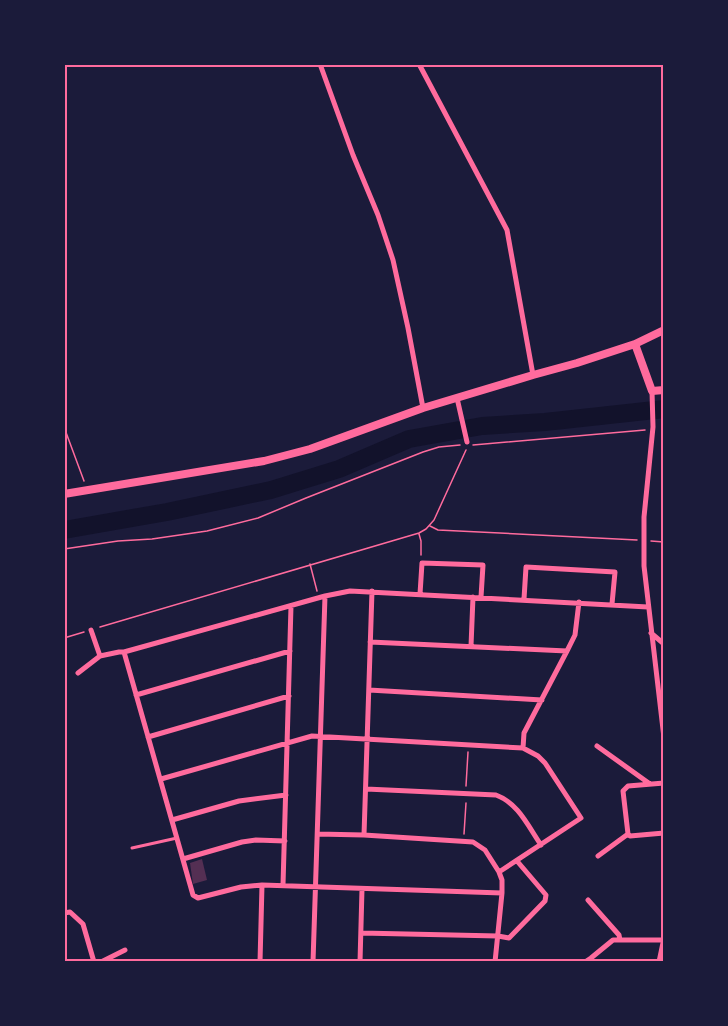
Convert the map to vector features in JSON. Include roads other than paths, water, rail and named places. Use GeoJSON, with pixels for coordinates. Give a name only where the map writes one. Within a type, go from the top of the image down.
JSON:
{"type":"FeatureCollection","features":[{"type":"Feature","properties":{"kind":"main road"},"geometry":{"type":"LineString","coordinates":[[64,494],[264,461],[310,449],[423,408],[635,344],[663,330]]}},
{"type":"Feature","properties":{"kind":"main road"},"geometry":{"type":"LineString","coordinates":[[635,344],[652,391],[663,390]]}},
{"type":"Feature","properties":{"kind":"street"},"geometry":{"type":"LineString","coordinates":[[320,64],[353,155],[378,214],[393,260],[423,408]]}},
{"type":"Feature","properties":{"kind":"street"},"geometry":{"type":"LineString","coordinates":[[419,64],[507,230],[533,375]]}},
{"type":"Feature","properties":{"kind":"street"},"geometry":{"type":"LineString","coordinates":[[652,391],[653,429],[643,541],[663,738]]}},
{"type":"Feature","properties":{"kind":"street"},"geometry":{"type":"LineString","coordinates":[[457,398],[467,444]]}},
{"type":"Feature","properties":{"kind":"street"},"geometry":{"type":"LineString","coordinates":[[420,594],[422,563],[483,565],[481,597]]}},
{"type":"Feature","properties":{"kind":"street"},"geometry":{"type":"LineString","coordinates":[[524,599],[526,567],[615,572],[612,604]]}},
{"type":"Feature","properties":{"kind":"street"},"geometry":{"type":"LineString","coordinates":[[78,673],[100,656],[124,652],[350,591],[648,607]]}},
{"type":"Feature","properties":{"kind":"street"},"geometry":{"type":"LineString","coordinates":[[364,835],[372,591]]}},
{"type":"Feature","properties":{"kind":"street"},"geometry":{"type":"LineString","coordinates":[[313,962],[322,597]]}},
{"type":"Feature","properties":{"kind":"street"},"geometry":{"type":"LineString","coordinates":[[471,646],[473,597]]}},
{"type":"Feature","properties":{"kind":"street"},"geometry":{"type":"LineString","coordinates":[[523,748],[524,733],[574,635],[579,603]]}},
{"type":"Feature","properties":{"kind":"street"},"geometry":{"type":"LineString","coordinates":[[283,885],[291,606]]}},
{"type":"Feature","properties":{"kind":"street"},"geometry":{"type":"LineString","coordinates":[[92,632],[100,656]]}},
{"type":"Feature","properties":{"kind":"street"},"geometry":{"type":"LineString","coordinates":[[651,633],[663,644]]}},
{"type":"Feature","properties":{"kind":"street"},"geometry":{"type":"LineString","coordinates":[[370,642],[567,651]]}},
{"type":"Feature","properties":{"kind":"street"},"geometry":{"type":"LineString","coordinates":[[136,694],[290,651]]}},
{"type":"Feature","properties":{"kind":"street"},"geometry":{"type":"LineString","coordinates":[[124,652],[193,895],[198,898],[241,887],[262,885],[502,893]]}},
{"type":"Feature","properties":{"kind":"street"},"geometry":{"type":"LineString","coordinates":[[369,690],[542,700]]}},
{"type":"Feature","properties":{"kind":"street"},"geometry":{"type":"LineString","coordinates":[[148,737],[289,696]]}},
{"type":"Feature","properties":{"kind":"street"},"geometry":{"type":"LineString","coordinates":[[161,779],[312,736],[523,748],[546,763],[581,818],[499,872]]}},
{"type":"Feature","properties":{"kind":"street"},"geometry":{"type":"LineString","coordinates":[[597,746],[650,784]]}},
{"type":"Feature","properties":{"kind":"street"},"geometry":{"type":"LineString","coordinates":[[628,834],[623,791],[628,786],[663,783]]}},
{"type":"Feature","properties":{"kind":"street"},"geometry":{"type":"LineString","coordinates":[[366,789],[496,795],[506,799],[514,806],[541,845]]}},
{"type":"Feature","properties":{"kind":"street"},"geometry":{"type":"LineString","coordinates":[[172,820],[239,801],[286,795]]}},
{"type":"Feature","properties":{"kind":"street"},"geometry":{"type":"LineString","coordinates":[[628,834],[630,836],[663,833]]}},
{"type":"Feature","properties":{"kind":"street"},"geometry":{"type":"LineString","coordinates":[[317,834],[473,842],[485,850],[502,880],[495,962]]}},
{"type":"Feature","properties":{"kind":"street"},"geometry":{"type":"LineString","coordinates":[[598,856],[628,834]]}},
{"type":"Feature","properties":{"kind":"street"},"geometry":{"type":"LineString","coordinates":[[183,859],[242,842],[285,841]]}},
{"type":"Feature","properties":{"kind":"street"},"geometry":{"type":"LineString","coordinates":[[361,933],[508,938],[545,901],[546,895],[516,861]]}},
{"type":"Feature","properties":{"kind":"street"},"geometry":{"type":"LineString","coordinates":[[260,962],[262,885]]}},
{"type":"Feature","properties":{"kind":"street"},"geometry":{"type":"LineString","coordinates":[[360,962],[362,889]]}},
{"type":"Feature","properties":{"kind":"street"},"geometry":{"type":"LineString","coordinates":[[588,900],[618,934],[620,940]]}},
{"type":"Feature","properties":{"kind":"street"},"geometry":{"type":"LineString","coordinates":[[64,913],[70,912],[83,924],[94,962]]}},
{"type":"Feature","properties":{"kind":"street"},"geometry":{"type":"LineString","coordinates":[[585,962],[613,940],[663,941],[660,962]]}},
{"type":"Feature","properties":{"kind":"street"},"geometry":{"type":"LineString","coordinates":[[101,962],[125,950]]}},
{"type":"Feature","properties":{"kind":"lane"},"geometry":{"type":"LineString","coordinates":[[132,848],[177,838]]}},
{"type":"Feature","properties":{"kind":"waterway"},"geometry":{"type":"LineString","coordinates":[[64,530],[167,512],[271,490],[339,469],[409,439],[482,426],[545,422],[664,409]]}}]}
